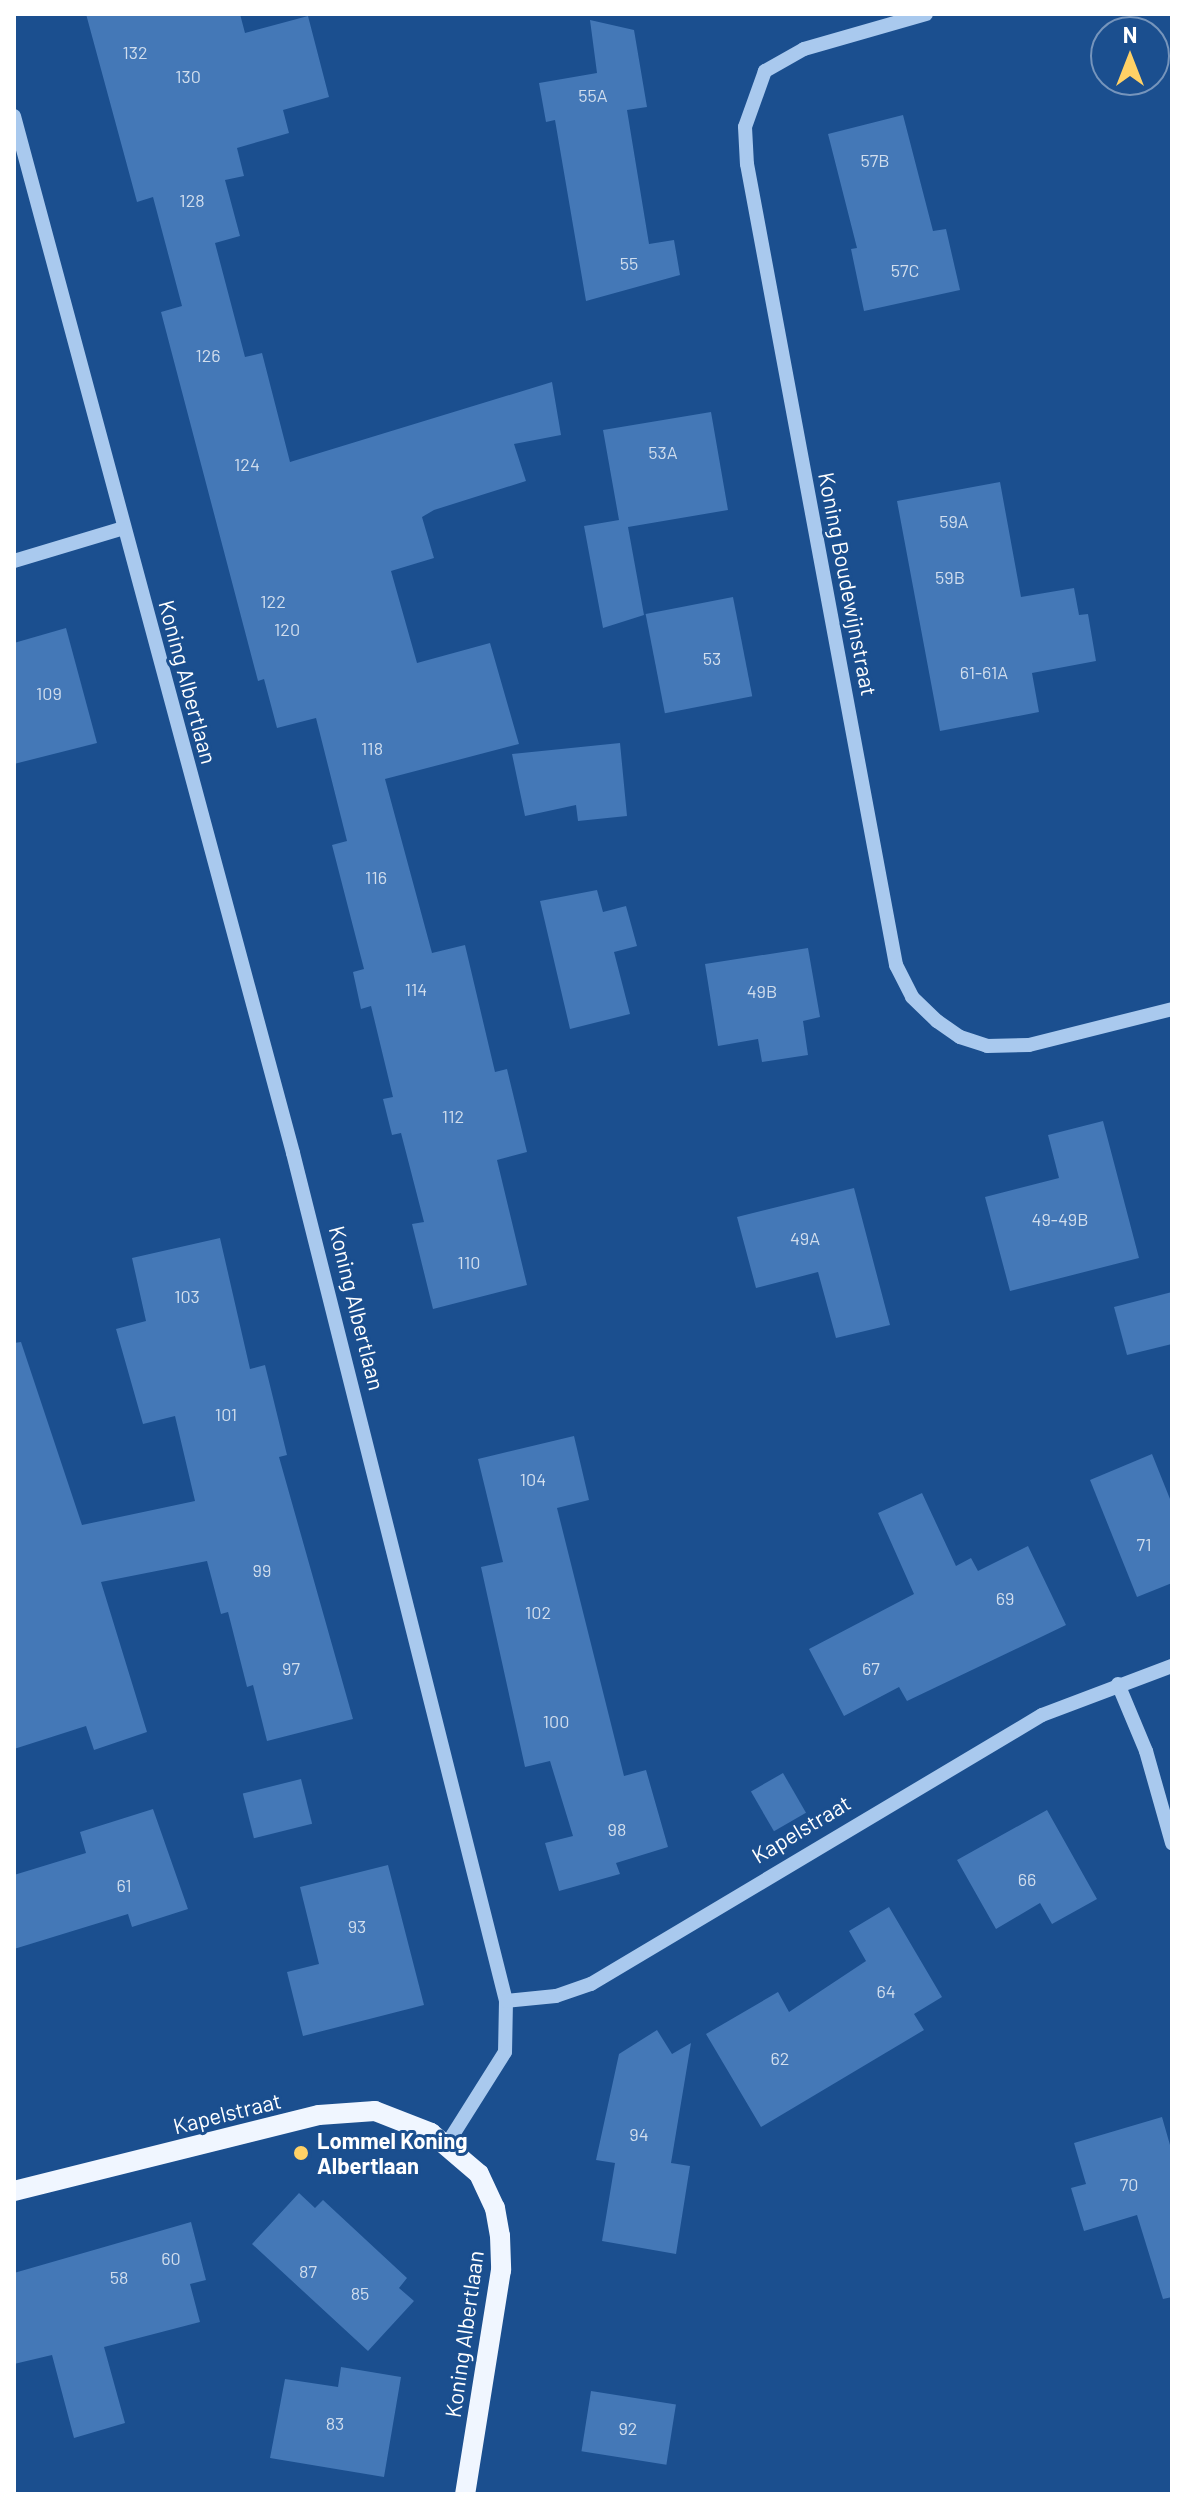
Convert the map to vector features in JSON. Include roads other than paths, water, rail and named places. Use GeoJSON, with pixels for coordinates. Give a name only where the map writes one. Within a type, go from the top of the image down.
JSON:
{"type":"FeatureCollection","features":[{"type":"Feature","properties":{"kind":"main road","name":"Kapelstraat"},"geometry":{"type":"LineString","coordinates":[[14,2191],[226,2137],[352,2111],[397,2116],[447,2144]]}},
{"type":"Feature","properties":{"kind":"main road","name":"Koning Albertlaan"},"geometry":{"type":"LineString","coordinates":[[447,2144],[485,2184],[495,2208],[502,2257],[465,2494]]}},
{"type":"Feature","properties":{"kind":"street","name":"Koning Boudewijnstraat"},"geometry":{"type":"LineString","coordinates":[[926,14],[804,49],[765,71],[745,127],[747,164],[896,965],[912,997],[937,1021],[960,1037],[987,1046],[1029,1045],[1172,1009]]}},
{"type":"Feature","properties":{"kind":"street","name":"Koning Albertlaan"},"geometry":{"type":"LineString","coordinates":[[14,116],[121,529],[293,1153],[506,2001],[505,2052],[447,2144]]}},
{"type":"Feature","properties":{"kind":"street"},"geometry":{"type":"LineString","coordinates":[[14,561],[121,529]]}},
{"type":"Feature","properties":{"kind":"street","name":"Kapelstraat"},"geometry":{"type":"LineString","coordinates":[[506,2001],[556,1996],[591,1984],[1042,1715],[1172,1666]]}},
{"type":"Feature","properties":{"kind":"street"},"geometry":{"type":"LineString","coordinates":[[1118,1684],[1146,1751],[1172,1843]]}},
{"type":"Feature","properties":{"kind":"place","name":"Lommel Koning Albertlaan"},"geometry":{"type":"Point","coordinates":[301,2153]}}]}
